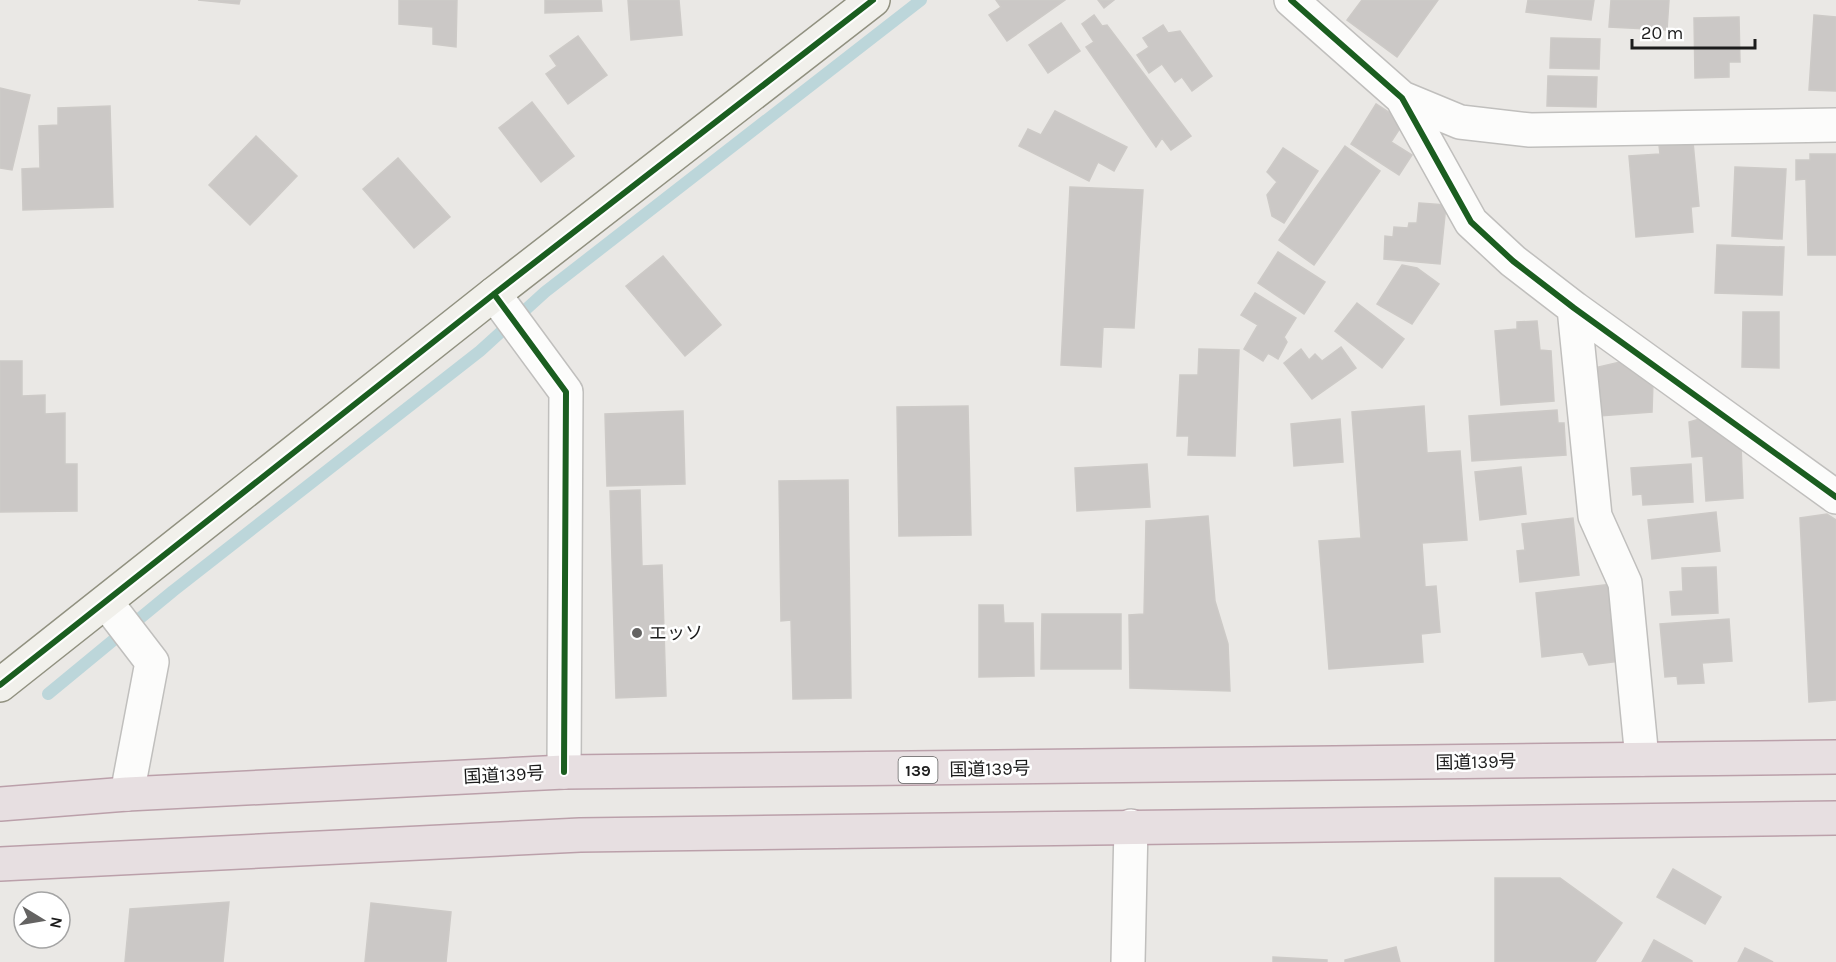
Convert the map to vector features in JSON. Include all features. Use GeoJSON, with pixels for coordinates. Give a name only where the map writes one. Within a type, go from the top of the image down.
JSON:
{"type":"FeatureCollection","features":[{"type":"Feature","properties":{"kind":"highway","name":"国道139号"},"geometry":{"type":"LineString","coordinates":[[0,804],[127,794],[564,772],[1836,756]]}},
{"type":"Feature","properties":{"kind":"highway"},"geometry":{"type":"LineString","coordinates":[[0,864],[580,835],[1836,818]]}},
{"type":"Feature","properties":{"kind":"street"},"geometry":{"type":"LineString","coordinates":[[0,685],[110,608],[873,0]]}},
{"type":"Feature","properties":{"kind":"street"},"geometry":{"type":"LineString","coordinates":[[1291,0],[1402,98],[1460,122],[1530,130],[1836,125]]}},
{"type":"Feature","properties":{"kind":"street"},"geometry":{"type":"LineString","coordinates":[[1402,98],[1471,222],[1513,261],[1574,308],[1836,497]]}},
{"type":"Feature","properties":{"kind":"street"},"geometry":{"type":"LineString","coordinates":[[498,299],[566,392],[564,772]]}},
{"type":"Feature","properties":{"kind":"street"},"geometry":{"type":"LineString","coordinates":[[1574,308],[1595,516],[1625,582],[1642,759]]}},
{"type":"Feature","properties":{"kind":"street"},"geometry":{"type":"LineString","coordinates":[[110,608],[152,662],[127,794]]}},
{"type":"Feature","properties":{"kind":"street"},"geometry":{"type":"LineString","coordinates":[[1128,962],[1131,826]]}},
{"type":"Feature","properties":{"kind":"building"},"geometry":{"type":"Polygon","coordinates":[[[198,0],[240,0],[239,4],[198,0]]]}},
{"type":"Feature","properties":{"kind":"building"},"geometry":{"type":"Polygon","coordinates":[[[399,0],[457,0],[456,47],[433,44],[433,27],[399,24],[399,0]]]}},
{"type":"Feature","properties":{"kind":"building"},"geometry":{"type":"Polygon","coordinates":[[[545,0],[601,0],[602,11],[545,13],[545,0]]]}},
{"type":"Feature","properties":{"kind":"building"},"geometry":{"type":"Polygon","coordinates":[[[628,0],[679,0],[682,35],[631,40],[628,0]]]}},
{"type":"Feature","properties":{"kind":"building"},"geometry":{"type":"Polygon","coordinates":[[[996,0],[1065,0],[1007,41],[989,15],[1001,7],[996,0]]]}},
{"type":"Feature","properties":{"kind":"building"},"geometry":{"type":"Polygon","coordinates":[[[1098,0],[1114,0],[1104,8],[1098,0]]]}},
{"type":"Feature","properties":{"kind":"building"},"geometry":{"type":"Polygon","coordinates":[[[1362,0],[1438,0],[1397,57],[1347,20],[1362,0]]]}},
{"type":"Feature","properties":{"kind":"building"},"geometry":{"type":"Polygon","coordinates":[[[1528,0],[1594,0],[1591,20],[1526,12],[1528,0]]]}},
{"type":"Feature","properties":{"kind":"building"},"geometry":{"type":"Polygon","coordinates":[[[1611,0],[1669,0],[1667,30],[1609,27],[1611,0]]]}},
{"type":"Feature","properties":{"kind":"building"},"geometry":{"type":"Polygon","coordinates":[[[1094,15],[1102,26],[1107,25],[1191,136],[1171,150],[1162,138],[1156,147],[1086,47],[1094,42],[1082,24],[1094,15]]]}},
{"type":"Feature","properties":{"kind":"building"},"geometry":{"type":"Polygon","coordinates":[[[1814,15],[1836,17],[1836,91],[1809,90],[1814,15]]]}},
{"type":"Feature","properties":{"kind":"building"},"geometry":{"type":"Polygon","coordinates":[[[1739,17],[1740,62],[1729,62],[1729,77],[1695,78],[1694,18],[1739,17]]]}},
{"type":"Feature","properties":{"kind":"building"},"geometry":{"type":"Polygon","coordinates":[[[1061,23],[1080,51],[1048,73],[1029,45],[1061,23]]]}},
{"type":"Feature","properties":{"kind":"building"},"geometry":{"type":"Polygon","coordinates":[[[1163,25],[1168,33],[1180,31],[1212,76],[1192,91],[1182,77],[1175,82],[1162,64],[1149,73],[1137,55],[1149,47],[1143,38],[1163,25]]]}},
{"type":"Feature","properties":{"kind":"building"},"geometry":{"type":"Polygon","coordinates":[[[578,36],[607,75],[568,104],[546,74],[557,66],[550,56],[578,36]]]}},
{"type":"Feature","properties":{"kind":"building"},"geometry":{"type":"Polygon","coordinates":[[[1551,38],[1600,39],[1599,69],[1550,68],[1551,38]]]}},
{"type":"Feature","properties":{"kind":"building"},"geometry":{"type":"Polygon","coordinates":[[[1548,76],[1597,77],[1596,107],[1547,106],[1548,76]]]}},
{"type":"Feature","properties":{"kind":"building"},"geometry":{"type":"Polygon","coordinates":[[[0,88],[30,95],[12,170],[0,168],[0,88]]]}},
{"type":"Feature","properties":{"kind":"building"},"geometry":{"type":"Polygon","coordinates":[[[532,102],[574,156],[541,182],[499,128],[532,102]]]}},
{"type":"Feature","properties":{"kind":"building"},"geometry":{"type":"Polygon","coordinates":[[[1376,104],[1404,122],[1391,142],[1412,155],[1399,175],[1351,144],[1376,104]]]}},
{"type":"Feature","properties":{"kind":"building"},"geometry":{"type":"Polygon","coordinates":[[[110,106],[113,207],[23,210],[22,169],[40,168],[39,126],[58,125],[58,108],[110,106]]]}},
{"type":"Feature","properties":{"kind":"building"},"geometry":{"type":"Polygon","coordinates":[[[1055,111],[1127,147],[1114,171],[1098,162],[1089,181],[1019,146],[1028,129],[1041,135],[1055,111]]]}},
{"type":"Feature","properties":{"kind":"building"},"geometry":{"type":"Polygon","coordinates":[[[256,136],[297,176],[250,225],[209,185],[256,136]]]}},
{"type":"Feature","properties":{"kind":"building"},"geometry":{"type":"Polygon","coordinates":[[[1693,142],[1699,206],[1691,207],[1693,232],[1636,237],[1629,156],[1660,154],[1659,145],[1693,142]]]}},
{"type":"Feature","properties":{"kind":"building"},"geometry":{"type":"Polygon","coordinates":[[[1345,146],[1380,171],[1314,265],[1279,240],[1345,146]]]}},
{"type":"Feature","properties":{"kind":"building"},"geometry":{"type":"Polygon","coordinates":[[[1283,148],[1318,171],[1284,223],[1272,216],[1267,195],[1277,182],[1267,172],[1283,148]]]}},
{"type":"Feature","properties":{"kind":"building"},"geometry":{"type":"Polygon","coordinates":[[[1810,154],[1836,154],[1836,255],[1808,255],[1806,179],[1796,180],[1796,160],[1810,160],[1810,154]]]}},
{"type":"Feature","properties":{"kind":"building"},"geometry":{"type":"Polygon","coordinates":[[[398,158],[450,217],[414,248],[363,189],[398,158]]]}},
{"type":"Feature","properties":{"kind":"building"},"geometry":{"type":"Polygon","coordinates":[[[1735,167],[1786,169],[1782,239],[1732,236],[1735,167]]]}},
{"type":"Feature","properties":{"kind":"building"},"geometry":{"type":"Polygon","coordinates":[[[1070,187],[1143,190],[1134,328],[1103,327],[1101,367],[1061,365],[1070,187]]]}},
{"type":"Feature","properties":{"kind":"building"},"geometry":{"type":"Polygon","coordinates":[[[1419,203],[1446,205],[1440,264],[1384,259],[1385,236],[1393,237],[1394,227],[1408,228],[1409,223],[1417,223],[1419,203]]]}},
{"type":"Feature","properties":{"kind":"building"},"geometry":{"type":"Polygon","coordinates":[[[1717,245],[1784,247],[1782,295],[1715,293],[1717,245]]]}},
{"type":"Feature","properties":{"kind":"building"},"geometry":{"type":"Polygon","coordinates":[[[1278,252],[1325,282],[1304,314],[1258,283],[1278,252]]]}},
{"type":"Feature","properties":{"kind":"building"},"geometry":{"type":"Polygon","coordinates":[[[663,256],[721,325],[685,356],[626,286],[663,256]]]}},
{"type":"Feature","properties":{"kind":"building"},"geometry":{"type":"Polygon","coordinates":[[[1402,265],[1417,268],[1439,284],[1412,324],[1377,304],[1402,265]]]}},
{"type":"Feature","properties":{"kind":"building"},"geometry":{"type":"Polygon","coordinates":[[[1255,293],[1296,318],[1284,337],[1287,342],[1278,359],[1268,353],[1263,361],[1244,349],[1258,325],[1241,315],[1255,293]]]}},
{"type":"Feature","properties":{"kind":"building"},"geometry":{"type":"Polygon","coordinates":[[[1357,303],[1404,339],[1382,368],[1335,331],[1357,303]]]}},
{"type":"Feature","properties":{"kind":"building"},"geometry":{"type":"Polygon","coordinates":[[[1743,312],[1779,312],[1779,368],[1742,367],[1743,312]]]}},
{"type":"Feature","properties":{"kind":"building"},"geometry":{"type":"Polygon","coordinates":[[[1537,321],[1540,350],[1551,351],[1554,401],[1501,405],[1495,331],[1517,329],[1517,322],[1537,321]]]}},
{"type":"Feature","properties":{"kind":"building"},"geometry":{"type":"Polygon","coordinates":[[[1341,347],[1356,368],[1312,399],[1284,363],[1301,349],[1309,360],[1315,354],[1322,361],[1341,347]]]}},
{"type":"Feature","properties":{"kind":"building"},"geometry":{"type":"Polygon","coordinates":[[[1199,349],[1239,350],[1235,456],[1188,455],[1189,436],[1177,436],[1180,375],[1198,375],[1199,349]]]}},
{"type":"Feature","properties":{"kind":"building"},"geometry":{"type":"Polygon","coordinates":[[[0,361],[22,361],[22,396],[45,395],[45,414],[65,413],[65,464],[77,464],[77,511],[0,512],[0,361]]]}},
{"type":"Feature","properties":{"kind":"building"},"geometry":{"type":"Polygon","coordinates":[[[1620,362],[1653,382],[1652,412],[1599,416],[1594,368],[1620,362]]]}},
{"type":"Feature","properties":{"kind":"building"},"geometry":{"type":"Polygon","coordinates":[[[968,406],[971,535],[899,536],[897,407],[968,406]]]}},
{"type":"Feature","properties":{"kind":"building"},"geometry":{"type":"Polygon","coordinates":[[[1424,406],[1427,453],[1460,451],[1467,540],[1422,543],[1425,587],[1436,586],[1440,632],[1421,634],[1423,662],[1329,669],[1319,541],[1361,538],[1352,412],[1424,406]]]}},
{"type":"Feature","properties":{"kind":"building"},"geometry":{"type":"Polygon","coordinates":[[[1557,410],[1558,423],[1564,423],[1566,455],[1472,461],[1469,416],[1557,410]]]}},
{"type":"Feature","properties":{"kind":"building"},"geometry":{"type":"Polygon","coordinates":[[[683,411],[685,484],[607,486],[605,414],[683,411]]]}},
{"type":"Feature","properties":{"kind":"building"},"geometry":{"type":"Polygon","coordinates":[[[1706,417],[1741,445],[1743,498],[1706,501],[1703,456],[1692,457],[1689,422],[1706,417]]]}},
{"type":"Feature","properties":{"kind":"building"},"geometry":{"type":"Polygon","coordinates":[[[1340,419],[1343,462],[1294,466],[1291,424],[1340,419]]]}},
{"type":"Feature","properties":{"kind":"building"},"geometry":{"type":"Polygon","coordinates":[[[1147,464],[1150,507],[1077,511],[1075,468],[1147,464]]]}},
{"type":"Feature","properties":{"kind":"building"},"geometry":{"type":"Polygon","coordinates":[[[1691,464],[1693,502],[1643,505],[1642,494],[1633,495],[1631,468],[1691,464]]]}},
{"type":"Feature","properties":{"kind":"building"},"geometry":{"type":"Polygon","coordinates":[[[1521,467],[1526,514],[1480,520],[1475,472],[1521,467]]]}},
{"type":"Feature","properties":{"kind":"building"},"geometry":{"type":"Polygon","coordinates":[[[848,480],[851,698],[793,699],[791,620],[781,621],[779,481],[848,480]]]}},
{"type":"Feature","properties":{"kind":"building"},"geometry":{"type":"Polygon","coordinates":[[[640,490],[642,566],[662,565],[666,696],[616,698],[610,491],[640,490]]]}},
{"type":"Feature","properties":{"kind":"building"},"geometry":{"type":"Polygon","coordinates":[[[1716,512],[1720,551],[1652,559],[1648,520],[1716,512]]]}},
{"type":"Feature","properties":{"kind":"building"},"geometry":{"type":"Polygon","coordinates":[[[1827,514],[1836,520],[1836,700],[1809,702],[1800,518],[1827,514]]]}},
{"type":"Feature","properties":{"kind":"building"},"geometry":{"type":"Polygon","coordinates":[[[1208,516],[1215,601],[1228,644],[1230,691],[1130,688],[1129,615],[1144,614],[1146,521],[1208,516]]]}},
{"type":"Feature","properties":{"kind":"building"},"geometry":{"type":"Polygon","coordinates":[[[1573,518],[1579,575],[1520,582],[1517,551],[1525,550],[1522,524],[1573,518]]]}},
{"type":"Feature","properties":{"kind":"building"},"geometry":{"type":"Polygon","coordinates":[[[1716,567],[1718,613],[1672,615],[1670,592],[1683,591],[1682,568],[1716,567]]]}},
{"type":"Feature","properties":{"kind":"building"},"geometry":{"type":"Polygon","coordinates":[[[1612,584],[1620,661],[1589,665],[1583,652],[1542,657],[1536,593],[1612,584]]]}},
{"type":"Feature","properties":{"kind":"building"},"geometry":{"type":"Polygon","coordinates":[[[979,605],[1003,605],[1004,623],[1033,623],[1034,676],[979,677],[979,605]]]}},
{"type":"Feature","properties":{"kind":"building"},"geometry":{"type":"Polygon","coordinates":[[[1042,614],[1121,614],[1121,669],[1041,669],[1042,614]]]}},
{"type":"Feature","properties":{"kind":"building"},"geometry":{"type":"Polygon","coordinates":[[[1729,619],[1732,661],[1702,663],[1704,683],[1678,684],[1677,676],[1665,677],[1660,624],[1729,619]]]}},
{"type":"Feature","properties":{"kind":"building"},"geometry":{"type":"Polygon","coordinates":[[[1673,869],[1721,897],[1705,924],[1657,897],[1673,869]]]}},
{"type":"Feature","properties":{"kind":"building"},"geometry":{"type":"Polygon","coordinates":[[[1495,878],[1560,878],[1622,923],[1595,962],[1495,962],[1495,878]]]}},
{"type":"Feature","properties":{"kind":"building"},"geometry":{"type":"Polygon","coordinates":[[[229,902],[223,962],[125,962],[130,909],[229,902]]]}},
{"type":"Feature","properties":{"kind":"building"},"geometry":{"type":"Polygon","coordinates":[[[371,903],[451,912],[446,962],[365,962],[371,903]]]}},
{"type":"Feature","properties":{"kind":"building"},"geometry":{"type":"Polygon","coordinates":[[[1654,940],[1692,961],[1692,962],[1642,962],[1654,940]]]}},
{"type":"Feature","properties":{"kind":"building"},"geometry":{"type":"Polygon","coordinates":[[[1396,947],[1400,962],[1345,962],[1345,960],[1396,947]]]}},
{"type":"Feature","properties":{"kind":"building"},"geometry":{"type":"Polygon","coordinates":[[[1745,948],[1773,962],[1738,962],[1745,948]]]}},
{"type":"Feature","properties":{"kind":"building"},"geometry":{"type":"Polygon","coordinates":[[[1273,957],[1327,960],[1327,962],[1273,962],[1273,957]]]}},
{"type":"Feature","properties":{"kind":"waterway"},"geometry":{"type":"LineString","coordinates":[[48,694],[173,591],[480,351],[545,292],[921,0]]}},
{"type":"Feature","properties":{"kind":"cycle path"},"geometry":{"type":"LineString","coordinates":[[0,685],[494,294],[873,0]]}},
{"type":"Feature","properties":{"kind":"cycle path"},"geometry":{"type":"LineString","coordinates":[[1291,0],[1402,98],[1471,222],[1513,261],[1574,308],[1836,497]]}},
{"type":"Feature","properties":{"kind":"cycle path"},"geometry":{"type":"LineString","coordinates":[[494,294],[566,392],[564,772]]}},
{"type":"Feature","properties":{"kind":"place","name":"エッソ"},"geometry":{"type":"Point","coordinates":[637,633]}}]}
